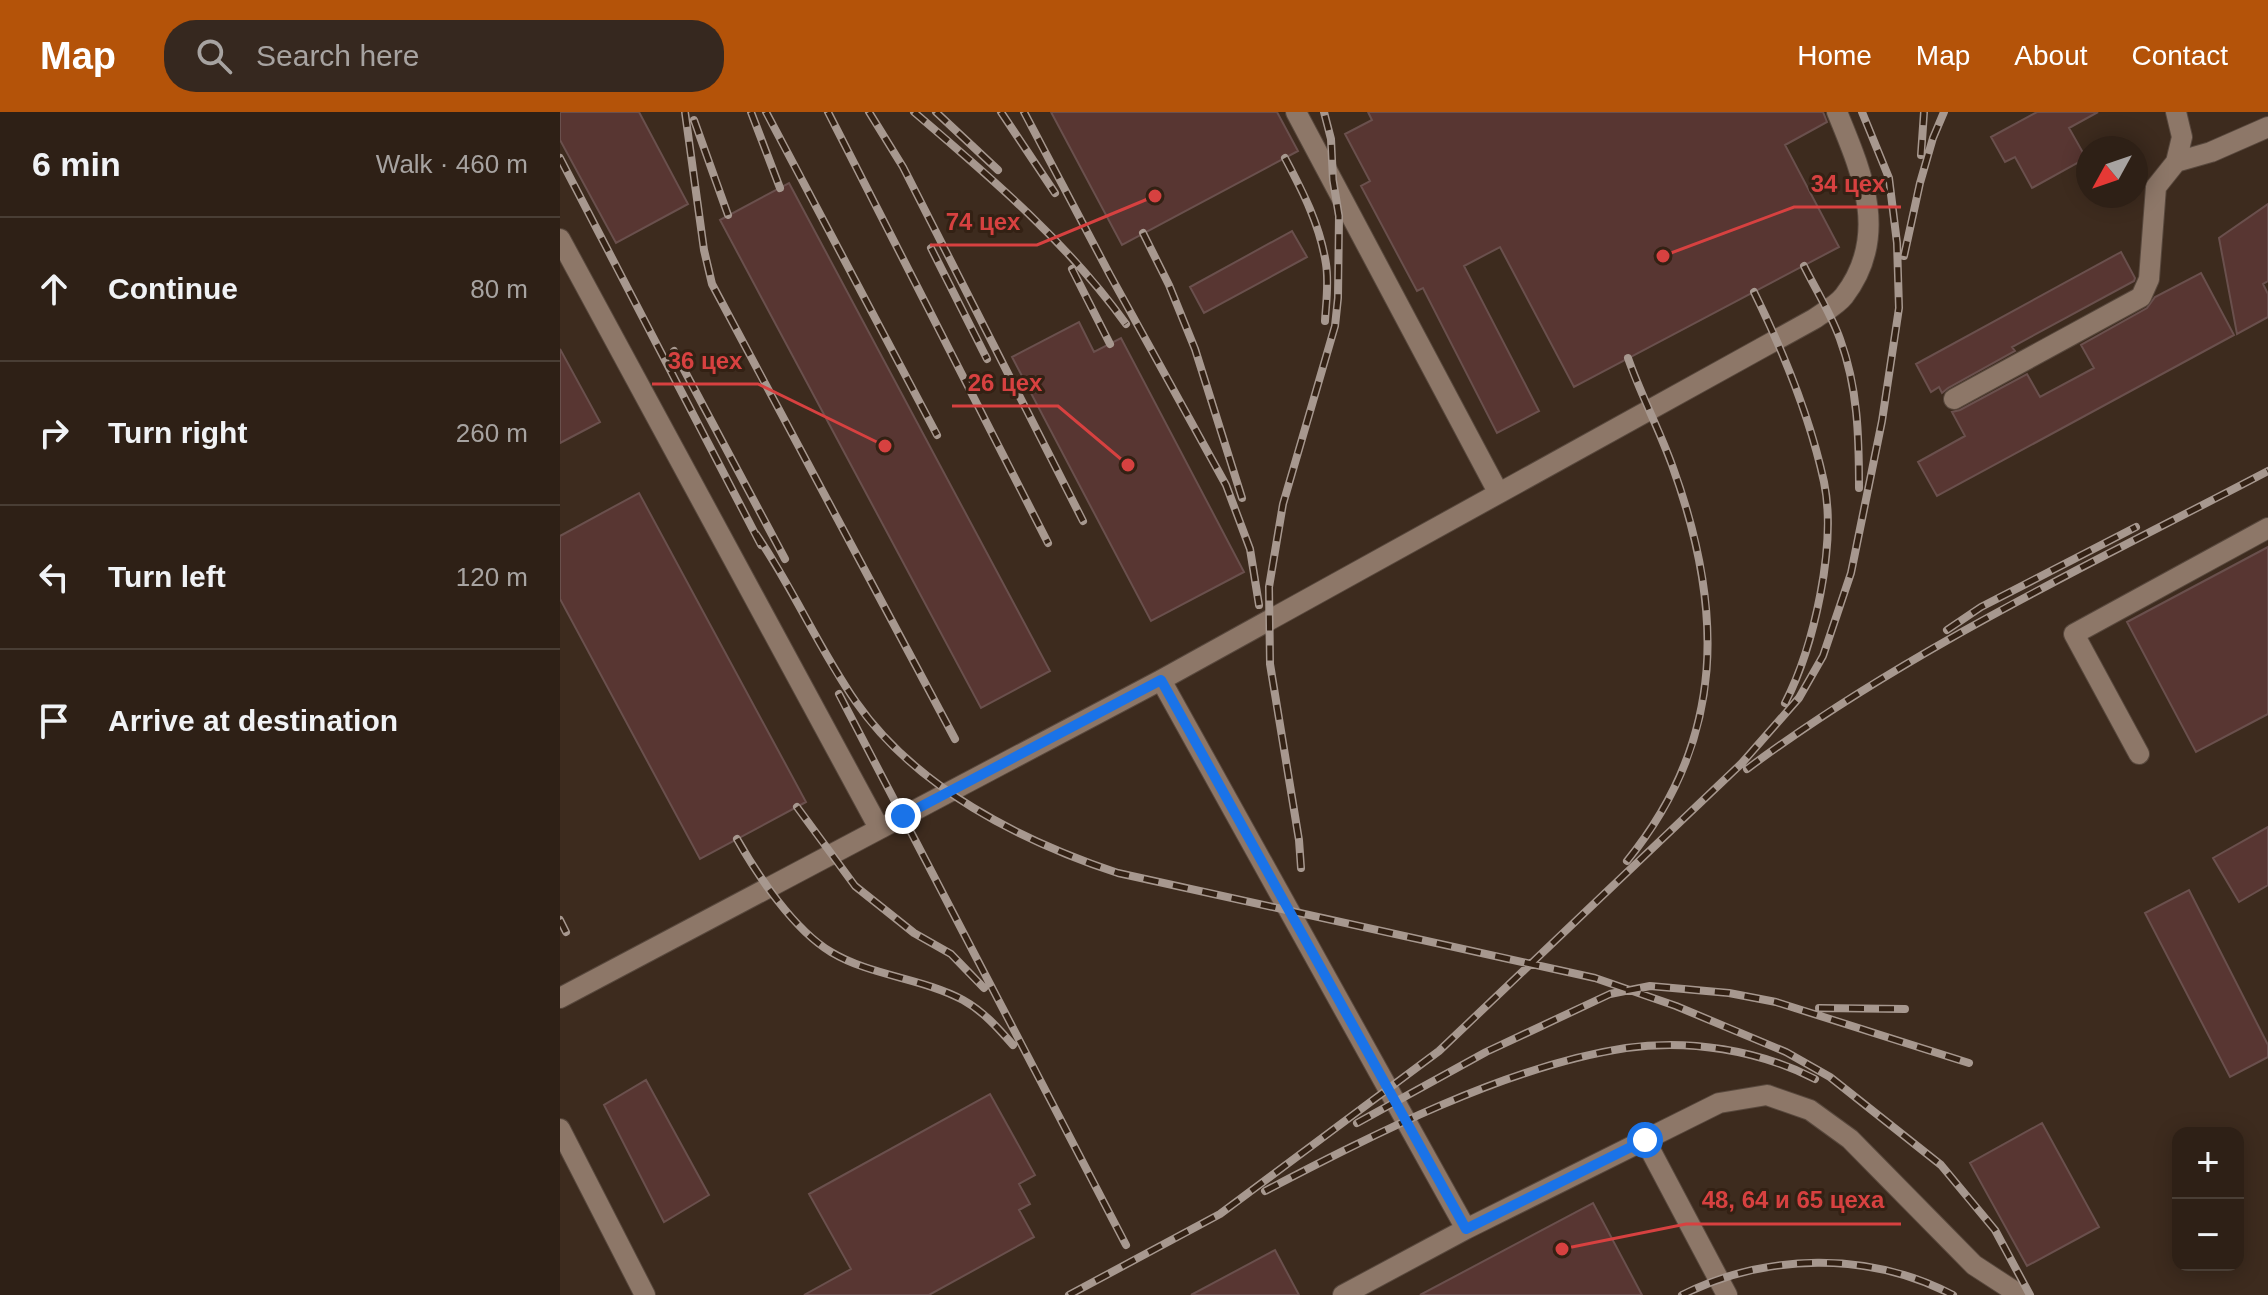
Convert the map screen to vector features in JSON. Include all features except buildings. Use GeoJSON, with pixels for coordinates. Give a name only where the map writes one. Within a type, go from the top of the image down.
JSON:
{"type":"FeatureCollection","features":[{"type":"Feature","properties":{"kind":"lane"},"geometry":{"type":"LineString","coordinates":[[1296,112],[1498,492]]}},
{"type":"Feature","properties":{"kind":"lane"},"geometry":{"type":"LineString","coordinates":[[560,998],[1161,680],[1814,319],[1843,298],[1859,270],[1871,227],[1861,172],[1837,112]]}},
{"type":"Feature","properties":{"kind":"lane"},"geometry":{"type":"LineString","coordinates":[[1954,399],[2141,297],[2149,279],[2156,187],[2176,162],[2182,137],[2176,112]]}},
{"type":"Feature","properties":{"kind":"lane"},"geometry":{"type":"LineString","coordinates":[[2176,162],[2211,152],[2268,127]]}},
{"type":"Feature","properties":{"kind":"lane"},"geometry":{"type":"LineString","coordinates":[[560,239],[879,828]]}},
{"type":"Feature","properties":{"kind":"lane"},"geometry":{"type":"LineString","coordinates":[[2139,754],[2074,634],[2268,528]]}},
{"type":"Feature","properties":{"kind":"lane"},"geometry":{"type":"LineString","coordinates":[[1161,680],[1466,1229]]}},
{"type":"Feature","properties":{"kind":"lane"},"geometry":{"type":"LineString","coordinates":[[1343,1295],[1466,1229],[1719,1103],[1767,1095],[1810,1110],[1850,1139],[1974,1265],[2020,1295]]}},
{"type":"Feature","properties":{"kind":"lane"},"geometry":{"type":"LineString","coordinates":[[560,1129],[645,1295]]}},
{"type":"Feature","properties":{"kind":"lane"},"geometry":{"type":"LineString","coordinates":[[1645,1140],[1727,1295]]}},
{"type":"Feature","properties":{"kind":"railway"},"geometry":{"type":"LineString","coordinates":[[685,112],[704,250],[712,284],[955,739]]}},
{"type":"Feature","properties":{"kind":"railway"},"geometry":{"type":"LineString","coordinates":[[751,112],[780,188]]}},
{"type":"Feature","properties":{"kind":"railway"},"geometry":{"type":"LineString","coordinates":[[766,112],[937,435]]}},
{"type":"Feature","properties":{"kind":"railway"},"geometry":{"type":"LineString","coordinates":[[828,112],[1048,543]]}},
{"type":"Feature","properties":{"kind":"railway"},"geometry":{"type":"LineString","coordinates":[[869,112],[903,167],[1083,521]]}},
{"type":"Feature","properties":{"kind":"railway"},"geometry":{"type":"LineString","coordinates":[[914,112],[1053,238],[1126,324]]}},
{"type":"Feature","properties":{"kind":"railway"},"geometry":{"type":"LineString","coordinates":[[936,112],[998,170]]}},
{"type":"Feature","properties":{"kind":"railway"},"geometry":{"type":"LineString","coordinates":[[1001,112],[1055,193]]}},
{"type":"Feature","properties":{"kind":"railway"},"geometry":{"type":"LineString","coordinates":[[1024,112],[1226,485],[1250,549],[1259,605]]}},
{"type":"Feature","properties":{"kind":"railway"},"geometry":{"type":"LineString","coordinates":[[1301,868],[1270,664],[1269,587],[1283,504],[1335,326],[1339,216],[1331,139],[1324,112]]}},
{"type":"Feature","properties":{"kind":"railway"},"geometry":{"type":"LineString","coordinates":[[1069,1295],[1220,1214],[1439,1051],[1742,763],[1799,698],[1823,656],[1851,573],[1882,421],[1899,308],[1897,243],[1889,178],[1862,112]]}},
{"type":"Feature","properties":{"kind":"railway"},"geometry":{"type":"LineString","coordinates":[[1921,155],[1924,112]]}},
{"type":"Feature","properties":{"kind":"railway"},"geometry":{"type":"LineString","coordinates":[[1904,256],[1920,183],[1944,112]]}},
{"type":"Feature","properties":{"kind":"railway"},"geometry":{"type":"LineString","coordinates":[[694,120],[728,215]]}},
{"type":"Feature","properties":{"kind":"railway"},"geometry":{"type":"LineString","coordinates":[[560,158],[761,545]]}},
{"type":"Feature","properties":{"kind":"railway"},"geometry":{"type":"LineString","coordinates":[[1285,158],[1320,236],[1327,278],[1325,321]]}},
{"type":"Feature","properties":{"kind":"railway"},"geometry":{"type":"LineString","coordinates":[[1143,233],[1169,285],[1195,349],[1242,498]]}},
{"type":"Feature","properties":{"kind":"railway"},"geometry":{"type":"LineString","coordinates":[[931,248],[987,359]]}},
{"type":"Feature","properties":{"kind":"railway"},"geometry":{"type":"LineString","coordinates":[[1804,266],[1828,311],[1851,376],[1858,431],[1859,488]]}},
{"type":"Feature","properties":{"kind":"railway"},"geometry":{"type":"LineString","coordinates":[[1072,269],[1110,344]]}},
{"type":"Feature","properties":{"kind":"railway"},"geometry":{"type":"LineString","coordinates":[[1754,292],[1803,409],[1824,482],[1827,507],[1825,564],[1814,625],[1785,703]]}},
{"type":"Feature","properties":{"kind":"railway"},"geometry":{"type":"LineString","coordinates":[[674,351],[785,559]]}},
{"type":"Feature","properties":{"kind":"railway"},"geometry":{"type":"LineString","coordinates":[[1627,861],[1660,815],[1684,767],[1699,719],[1706,670],[1707,621],[1701,570],[1689,518],[1667,452],[1628,358]]}},
{"type":"Feature","properties":{"kind":"railway"},"geometry":{"type":"LineString","coordinates":[[1747,769],[1871,685],[1935,647],[2268,471]]}},
{"type":"Feature","properties":{"kind":"railway"},"geometry":{"type":"LineString","coordinates":[[1947,630],[1981,607],[2136,527]]}},
{"type":"Feature","properties":{"kind":"railway"},"geometry":{"type":"LineString","coordinates":[[756,534],[856,702],[881,733],[909,760],[973,808],[1045,845],[1118,873],[1595,978],[1676,1006],[1786,1052],[1830,1077],[1941,1165],[1995,1230],[2030,1295]]}},
{"type":"Feature","properties":{"kind":"railway"},"geometry":{"type":"LineString","coordinates":[[839,694],[1126,1245]]}},
{"type":"Feature","properties":{"kind":"railway"},"geometry":{"type":"LineString","coordinates":[[797,807],[855,886],[914,933],[951,954],[984,988]]}},
{"type":"Feature","properties":{"kind":"railway"},"geometry":{"type":"LineString","coordinates":[[737,839],[778,901],[817,942],[863,967],[963,1000],[984,1015],[1013,1045]]}},
{"type":"Feature","properties":{"kind":"railway"},"geometry":{"type":"LineString","coordinates":[[560,920],[566,932]]}},
{"type":"Feature","properties":{"kind":"railway"},"geometry":{"type":"LineString","coordinates":[[1357,1123],[1486,1052],[1610,994],[1650,986],[1729,993],[1776,1002],[1969,1063]]}},
{"type":"Feature","properties":{"kind":"railway"},"geometry":{"type":"LineString","coordinates":[[1819,1008],[1905,1009]]}},
{"type":"Feature","properties":{"kind":"railway"},"geometry":{"type":"LineString","coordinates":[[1265,1191],[1441,1105],[1534,1070],[1580,1057],[1626,1048],[1699,1046],[1747,1054],[1815,1079]]}},
{"type":"Feature","properties":{"kind":"railway"},"geometry":{"type":"LineString","coordinates":[[1682,1295],[1748,1271],[1818,1263],[1887,1271],[1953,1295]]}},
{"type":"Feature","properties":{"kind":"place","name":"74 цех"},"geometry":{"type":"Point","coordinates":[1155,196]}},
{"type":"Feature","properties":{"kind":"place","name":"34 цех"},"geometry":{"type":"Point","coordinates":[1663,256]}},
{"type":"Feature","properties":{"kind":"place","name":"36 цех"},"geometry":{"type":"Point","coordinates":[885,446]}},
{"type":"Feature","properties":{"kind":"place","name":"26 цех"},"geometry":{"type":"Point","coordinates":[1128,465]}},
{"type":"Feature","properties":{"kind":"place","name":"48, 64 и 65 цеха"},"geometry":{"type":"Point","coordinates":[1562,1249]}},
{"type":"Feature","properties":{"kind":"route"},"geometry":{"type":"LineString","coordinates":[[903,816],[1161,680],[1466,1229],[1645,1140]]}}]}
